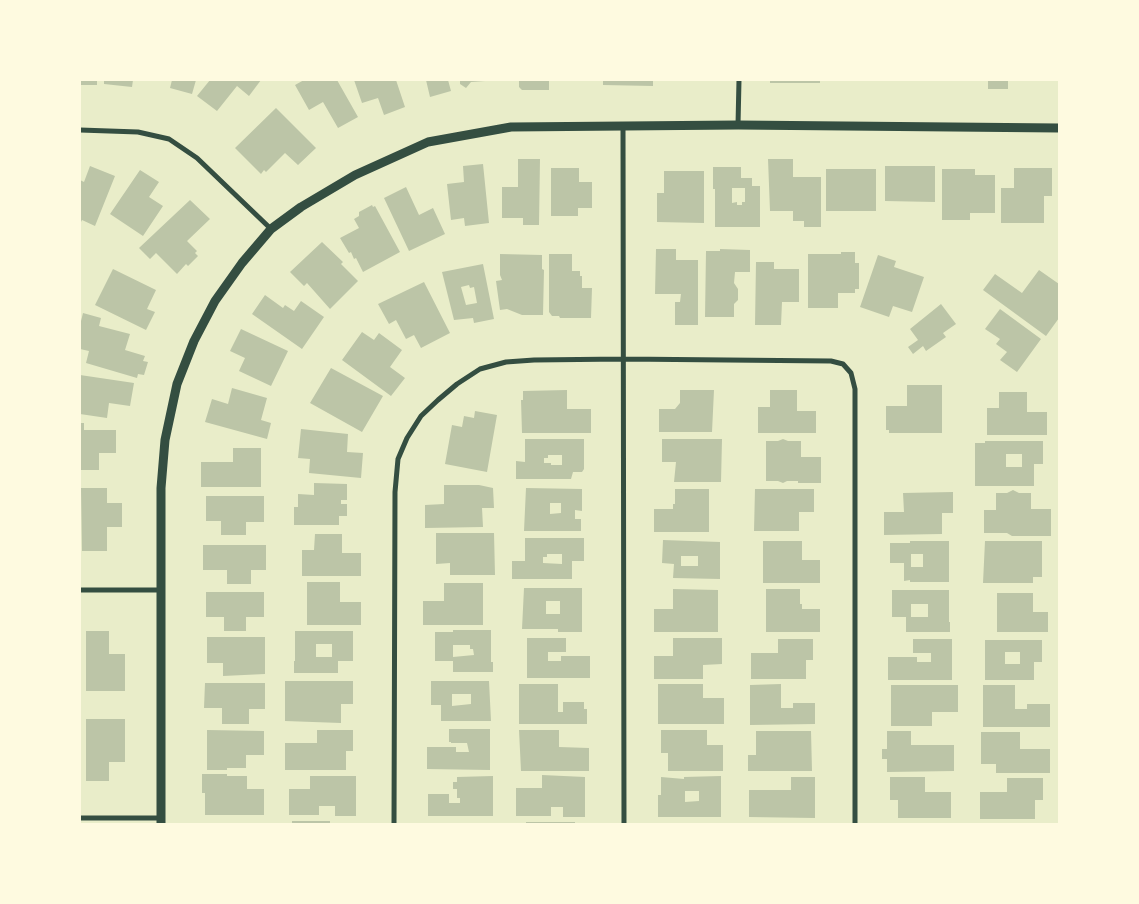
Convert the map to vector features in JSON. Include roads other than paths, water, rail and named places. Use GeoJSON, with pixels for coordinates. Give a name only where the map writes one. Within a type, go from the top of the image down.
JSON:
{"type":"FeatureCollection","features":[{"type":"Feature","properties":{"kind":"street"},"geometry":{"type":"LineString","coordinates":[[738,126],[739,80]]}},
{"type":"Feature","properties":{"kind":"street"},"geometry":{"type":"LineString","coordinates":[[623,126],[624,824]]}},
{"type":"Feature","properties":{"kind":"street"},"geometry":{"type":"LineString","coordinates":[[80,818],[161,821],[161,488],[164,449],[177,384],[194,341],[215,301],[242,263],[271,228],[355,174],[428,142],[511,128],[738,126],[1059,128]]}},
{"type":"Feature","properties":{"kind":"street"},"geometry":{"type":"LineString","coordinates":[[80,130],[138,132],[169,139],[197,158],[271,228]]}},
{"type":"Feature","properties":{"kind":"street"},"geometry":{"type":"LineString","coordinates":[[394,824],[395,492],[398,459],[407,438],[421,416],[456,384],[480,369],[506,362],[534,360],[623,359],[831,361],[843,364],[850,373],[855,389],[855,824]]}},
{"type":"Feature","properties":{"kind":"street"},"geometry":{"type":"LineString","coordinates":[[80,590],[162,590]]}}]}
